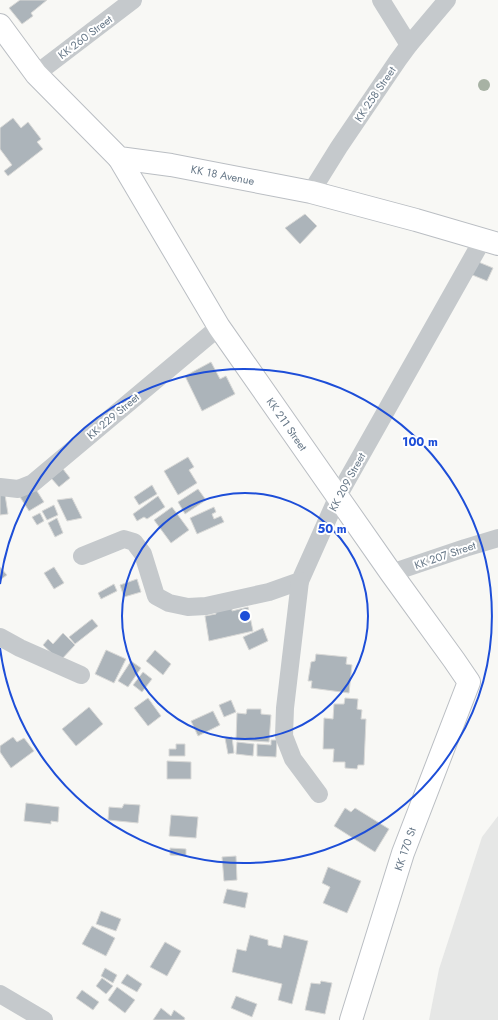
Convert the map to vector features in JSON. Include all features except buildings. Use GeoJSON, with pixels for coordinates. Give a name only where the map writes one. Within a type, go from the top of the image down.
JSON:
{"type":"FeatureCollection","features":[{"type":"Feature","properties":{"kind":"main road"},"geometry":{"type":"LineString","coordinates":[[0,25],[36,74],[119,158]]}},
{"type":"Feature","properties":{"kind":"main road","name":"KK 18 Avenue"},"geometry":{"type":"LineString","coordinates":[[119,158],[311,192],[491,242]]}},
{"type":"Feature","properties":{"kind":"main road","name":"KK 211 Street"},"geometry":{"type":"LineString","coordinates":[[119,158],[220,327],[391,573],[469,682]]}},
{"type":"Feature","properties":{"kind":"main road","name":"KK 170 St"},"geometry":{"type":"LineString","coordinates":[[351,1020],[403,853],[469,682]]}},
{"type":"Feature","properties":{"kind":"street","name":"KK 260 Street"},"geometry":{"type":"LineString","coordinates":[[36,74],[133,0]]}},
{"type":"Feature","properties":{"kind":"street"},"geometry":{"type":"LineString","coordinates":[[381,0],[409,45]]}},
{"type":"Feature","properties":{"kind":"street","name":"KK 258 Street"},"geometry":{"type":"LineString","coordinates":[[311,192],[339,147],[409,45],[447,0]]}},
{"type":"Feature","properties":{"kind":"street","name":"KK 209 Street"},"geometry":{"type":"LineString","coordinates":[[319,794],[293,759],[284,736],[285,708],[300,581],[338,496],[491,242]]}},
{"type":"Feature","properties":{"kind":"street","name":"KK 229 Street"},"geometry":{"type":"LineString","coordinates":[[0,487],[18,489],[33,483],[220,327]]}},
{"type":"Feature","properties":{"kind":"street","name":"KK 207 Street"},"geometry":{"type":"LineString","coordinates":[[391,573],[498,538]]}},
{"type":"Feature","properties":{"kind":"street"},"geometry":{"type":"LineString","coordinates":[[82,556],[124,539],[134,542],[143,554],[156,596],[169,603],[188,607],[206,606],[269,592],[300,581]]}},
{"type":"Feature","properties":{"kind":"street"},"geometry":{"type":"LineString","coordinates":[[0,637],[20,648],[81,675]]}},
{"type":"Feature","properties":{"kind":"street"},"geometry":{"type":"LineString","coordinates":[[0,994],[44,1020]]}},
{"type":"Feature","properties":{"kind":"shaded area"},"geometry":{"type":"Polygon","coordinates":[[[498,816],[498,1020],[429,1020],[439,969],[482,837],[498,816]]]}}]}
